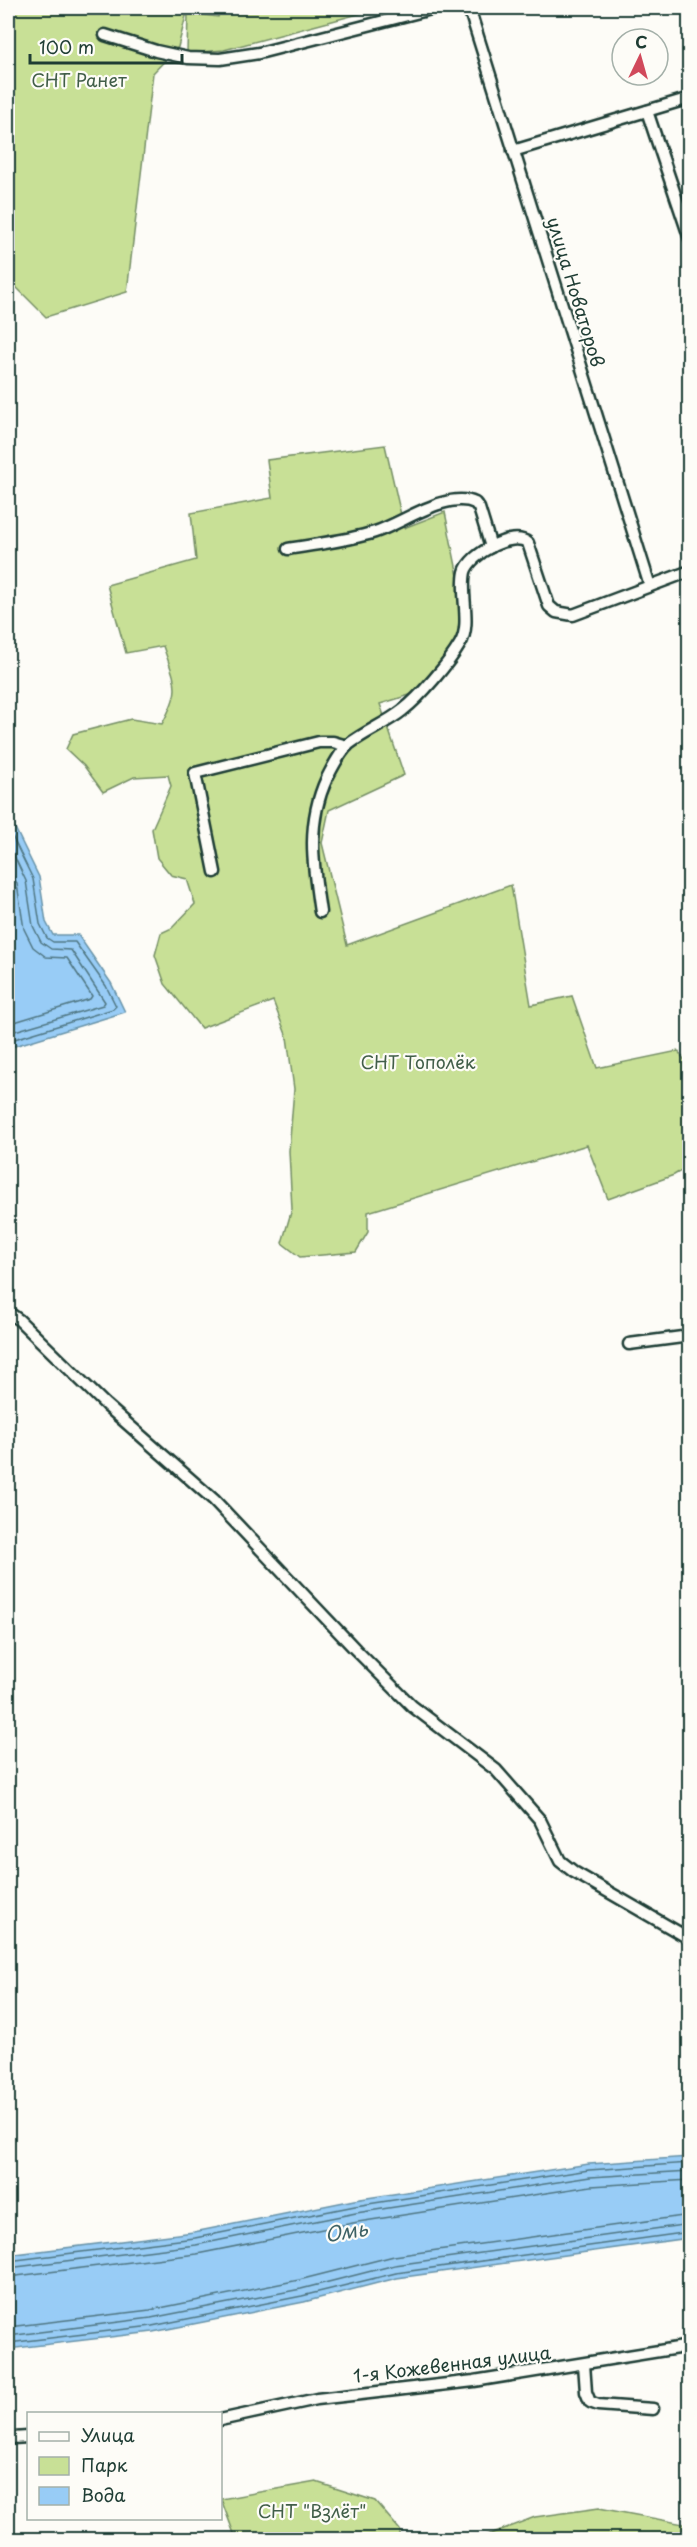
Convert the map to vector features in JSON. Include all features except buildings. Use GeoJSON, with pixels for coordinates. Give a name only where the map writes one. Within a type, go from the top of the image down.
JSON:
{"type":"FeatureCollection","features":[{"type":"Feature","properties":{"kind":"street"},"geometry":{"type":"LineString","coordinates":[[105,35],[188,58],[220,59],[259,53],[435,8]]}},
{"type":"Feature","properties":{"kind":"street","name":"улица Новаторов"},"geometry":{"type":"LineString","coordinates":[[469,8],[650,586]]}},
{"type":"Feature","properties":{"kind":"street"},"geometry":{"type":"LineString","coordinates":[[513,151],[690,98]]}},
{"type":"Feature","properties":{"kind":"street"},"geometry":{"type":"LineString","coordinates":[[647,111],[690,239]]}},
{"type":"Feature","properties":{"kind":"street"},"geometry":{"type":"LineString","coordinates":[[288,549],[375,532],[439,504],[460,499],[475,503],[479,508],[491,547]]}},
{"type":"Feature","properties":{"kind":"street"},"geometry":{"type":"LineString","coordinates":[[320,912],[312,858],[312,828],[316,805],[328,777],[347,746],[403,711],[460,644],[464,630],[466,570],[480,552],[517,539],[524,539],[528,543],[549,606],[564,614],[573,615],[690,571]]}},
{"type":"Feature","properties":{"kind":"street"},"geometry":{"type":"LineString","coordinates":[[214,872],[195,773],[319,742],[333,742],[347,746]]}},
{"type":"Feature","properties":{"kind":"street"},"geometry":{"type":"LineString","coordinates":[[8,1312],[106,1405],[212,1498],[412,1706],[496,1770],[540,1820],[560,1861],[574,1872],[690,1939]]}},
{"type":"Feature","properties":{"kind":"street"},"geometry":{"type":"LineString","coordinates":[[629,1344],[690,1335]]}},
{"type":"Feature","properties":{"kind":"street","name":"1-я Кожевенная улица"},"geometry":{"type":"LineString","coordinates":[[222,2420],[335,2397],[429,2387],[690,2346]]}},
{"type":"Feature","properties":{"kind":"street"},"geometry":{"type":"LineString","coordinates":[[584,2364],[586,2392],[590,2402],[598,2405],[653,2409]]}},
{"type":"Feature","properties":{"kind":"street"},"geometry":{"type":"LineString","coordinates":[[13,2438],[27,2437]]}},
{"type":"Feature","properties":{"kind":"green space","name":"СНТ Ранет"},"geometry":{"type":"Polygon","coordinates":[[[8,8],[188,8],[178,47],[153,73],[127,292],[46,317],[8,279],[8,8]]]}},
{"type":"Feature","properties":{"kind":"green space"},"geometry":{"type":"Polygon","coordinates":[[[219,8],[381,8],[224,50],[187,53],[188,13],[218,17],[219,8]]]}},
{"type":"Feature","properties":{"kind":"green space","name":"СНТ Тополёк"},"geometry":{"type":"Polygon","coordinates":[[[385,445],[404,528],[445,512],[460,586],[458,644],[416,693],[380,704],[404,775],[329,810],[322,843],[347,945],[511,885],[531,1005],[572,996],[597,1068],[678,1051],[689,1066],[689,1166],[674,1175],[608,1199],[587,1145],[368,1212],[368,1232],[356,1252],[300,1257],[282,1243],[292,1209],[289,1151],[294,1089],[287,1037],[273,1001],[201,1028],[165,984],[155,955],[161,933],[172,928],[195,904],[187,879],[171,875],[157,858],[152,829],[171,786],[168,775],[134,777],[103,792],[84,766],[66,749],[73,734],[131,719],[162,724],[175,694],[174,678],[163,646],[126,653],[107,585],[196,560],[191,513],[272,498],[267,460],[385,445]]]}},
{"type":"Feature","properties":{"kind":"green space","name":"СНТ \"Взлёт\""},"geometry":{"type":"Polygon","coordinates":[[[316,2482],[375,2501],[400,2530],[400,2539],[236,2539],[222,2499],[316,2482]]]}},
{"type":"Feature","properties":{"kind":"green space"},"geometry":{"type":"Polygon","coordinates":[[[599,2508],[689,2525],[689,2539],[480,2538],[535,2517],[599,2508]]]}},
{"type":"Feature","properties":{"kind":"water"},"geometry":{"type":"Polygon","coordinates":[[[8,822],[13,824],[39,877],[46,922],[53,935],[78,935],[111,983],[125,1012],[8,1048],[8,822]]]}},
{"type":"Feature","properties":{"kind":"water","name":"Омь"},"geometry":{"type":"Polygon","coordinates":[[[689,2157],[689,2238],[397,2278],[304,2302],[153,2332],[8,2349],[8,2255],[194,2232],[354,2200],[589,2164],[689,2157]]]}}]}
